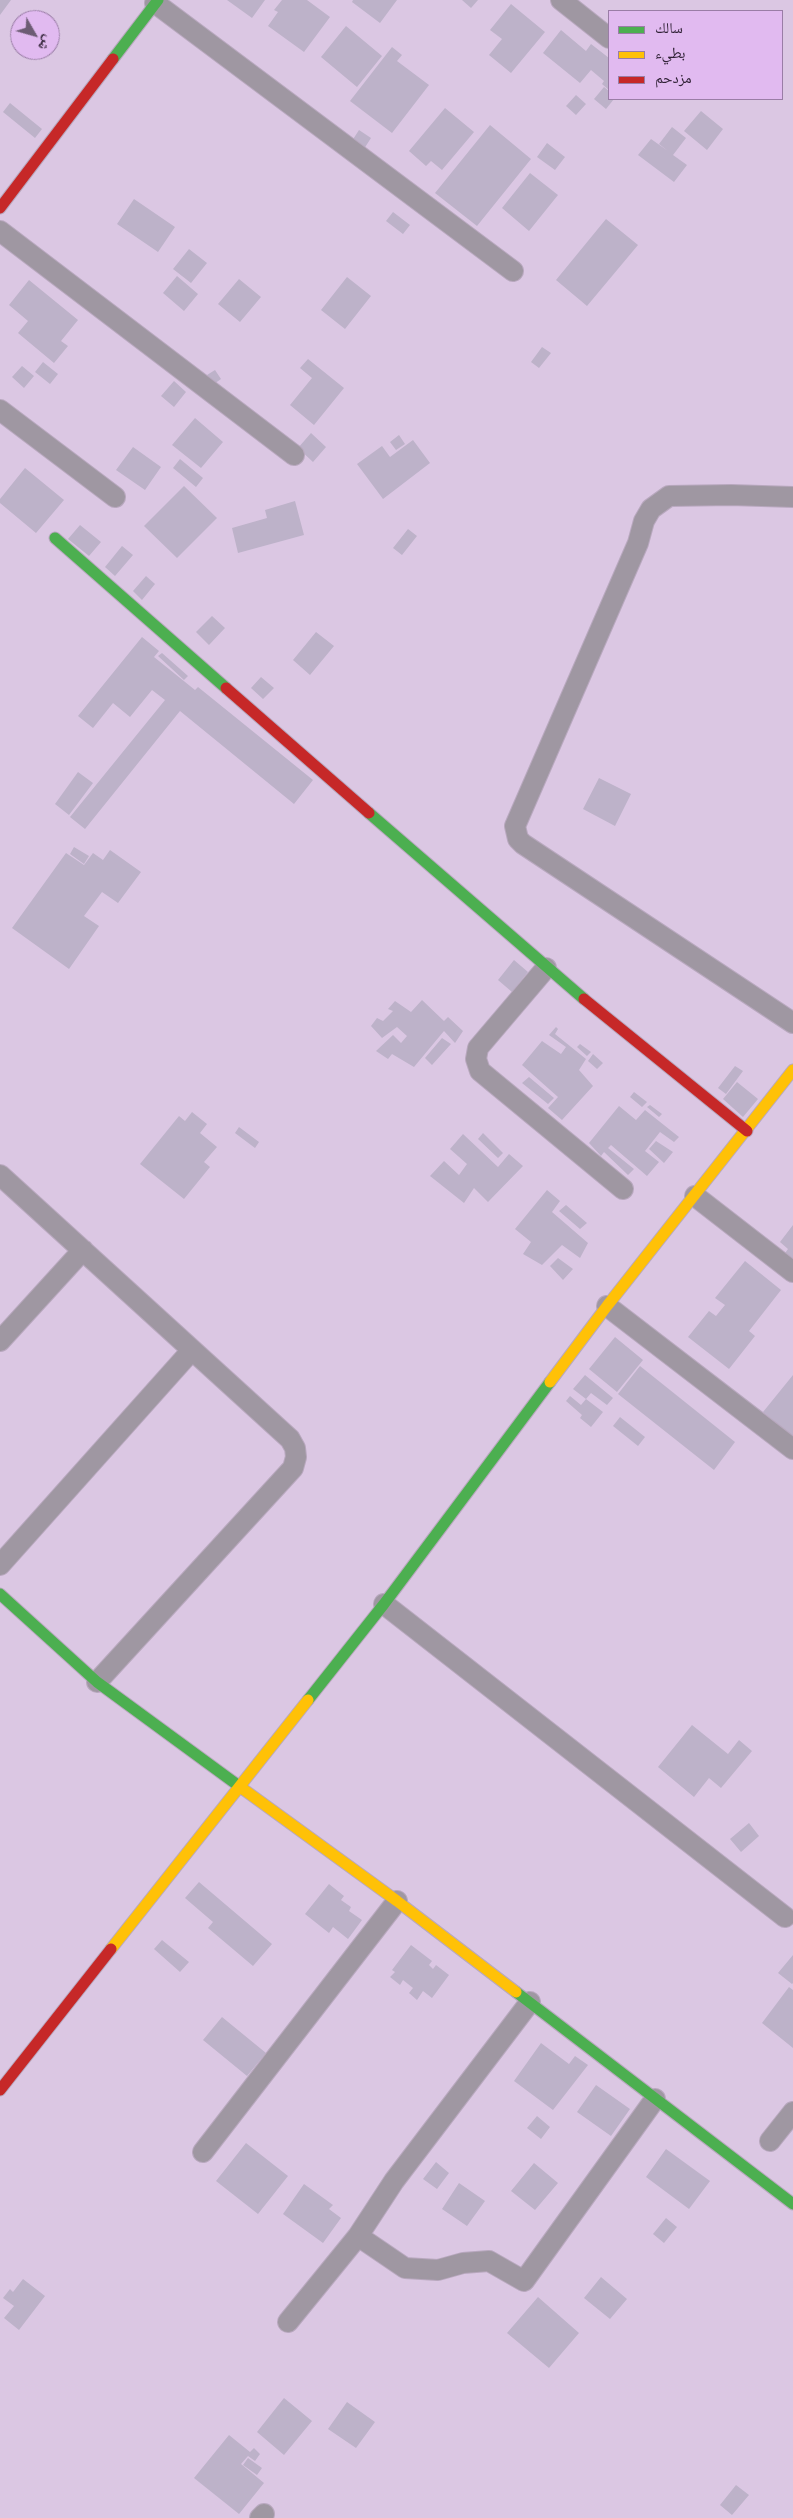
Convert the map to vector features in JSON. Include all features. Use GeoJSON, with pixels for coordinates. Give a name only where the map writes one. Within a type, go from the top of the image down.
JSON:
{"type":"FeatureCollection","features":[{"type":"Feature","properties":{"kind":"street"},"geometry":{"type":"LineString","coordinates":[[561,0],[608,37]]}},
{"type":"Feature","properties":{"kind":"street"},"geometry":{"type":"LineString","coordinates":[[0,208],[157,2],[513,271]]}},
{"type":"Feature","properties":{"kind":"street"},"geometry":{"type":"LineString","coordinates":[[0,231],[294,455]]}},
{"type":"Feature","properties":{"kind":"street"},"geometry":{"type":"LineString","coordinates":[[0,410],[115,498]]}},
{"type":"Feature","properties":{"kind":"street"},"geometry":{"type":"LineString","coordinates":[[793,497],[669,496],[651,509],[644,521],[638,543],[515,826],[518,839],[523,844],[793,1023]]}},
{"type":"Feature","properties":{"kind":"street"},"geometry":{"type":"LineString","coordinates":[[55,538],[546,968],[747,1130]]}},
{"type":"Feature","properties":{"kind":"street"},"geometry":{"type":"LineString","coordinates":[[546,968],[478,1048],[476,1059],[480,1071],[623,1189]]}},
{"type":"Feature","properties":{"kind":"street"},"geometry":{"type":"LineString","coordinates":[[0,2090],[384,1604],[607,1306],[793,1070]]}},
{"type":"Feature","properties":{"kind":"street"},"geometry":{"type":"LineString","coordinates":[[0,1175],[290,1439],[295,1448],[296,1458],[293,1468],[97,1682]]}},
{"type":"Feature","properties":{"kind":"street"},"geometry":{"type":"LineString","coordinates":[[695,1196],[793,1272]]}},
{"type":"Feature","properties":{"kind":"street"},"geometry":{"type":"LineString","coordinates":[[0,1341],[82,1250]]}},
{"type":"Feature","properties":{"kind":"street"},"geometry":{"type":"LineString","coordinates":[[607,1306],[793,1449]]}},
{"type":"Feature","properties":{"kind":"street"},"geometry":{"type":"LineString","coordinates":[[0,1565],[192,1350]]}},
{"type":"Feature","properties":{"kind":"street"},"geometry":{"type":"LineString","coordinates":[[0,1594],[97,1682],[397,1901],[793,2204]]}},
{"type":"Feature","properties":{"kind":"street"},"geometry":{"type":"LineString","coordinates":[[384,1604],[785,1917]]}},
{"type":"Feature","properties":{"kind":"street"},"geometry":{"type":"LineString","coordinates":[[203,2152],[397,1901]]}},
{"type":"Feature","properties":{"kind":"street"},"geometry":{"type":"LineString","coordinates":[[288,2322],[358,2236],[394,2181],[530,2002]]}},
{"type":"Feature","properties":{"kind":"street"},"geometry":{"type":"LineString","coordinates":[[358,2236],[405,2268],[438,2270],[463,2264],[489,2261],[524,2281],[654,2099]]}},
{"type":"Feature","properties":{"kind":"street"},"geometry":{"type":"LineString","coordinates":[[770,2141],[793,2112]]}},
{"type":"Feature","properties":{"kind":"building"},"geometry":{"type":"Polygon","coordinates":[[[0,0],[11,0],[0,15],[0,0]]]}},
{"type":"Feature","properties":{"kind":"building"},"geometry":{"type":"Polygon","coordinates":[[[227,0],[265,0],[252,18],[227,0]]]}},
{"type":"Feature","properties":{"kind":"building"},"geometry":{"type":"Polygon","coordinates":[[[282,0],[307,0],[330,17],[304,52],[268,26],[278,12],[274,10],[282,0]]]}},
{"type":"Feature","properties":{"kind":"building"},"geometry":{"type":"Polygon","coordinates":[[[353,0],[397,0],[380,23],[352,2],[353,0]]]}},
{"type":"Feature","properties":{"kind":"building"},"geometry":{"type":"Polygon","coordinates":[[[462,0],[478,0],[471,8],[462,0]]]}},
{"type":"Feature","properties":{"kind":"building"},"geometry":{"type":"Polygon","coordinates":[[[511,4],[545,32],[511,73],[489,55],[502,39],[490,30],[511,4]]]}},
{"type":"Feature","properties":{"kind":"building"},"geometry":{"type":"Polygon","coordinates":[[[346,26],[382,56],[357,87],[321,57],[346,26]]]}},
{"type":"Feature","properties":{"kind":"building"},"geometry":{"type":"Polygon","coordinates":[[[561,30],[586,51],[591,44],[608,57],[608,89],[602,84],[604,81],[591,70],[580,83],[543,53],[561,30]]]}},
{"type":"Feature","properties":{"kind":"building"},"geometry":{"type":"Polygon","coordinates":[[[392,47],[402,55],[397,61],[429,85],[392,133],[350,101],[392,47]]]}},
{"type":"Feature","properties":{"kind":"building"},"geometry":{"type":"Polygon","coordinates":[[[604,87],[608,90],[608,100],[613,100],[606,109],[594,99],[604,87]]]}},
{"type":"Feature","properties":{"kind":"building"},"geometry":{"type":"Polygon","coordinates":[[[576,95],[586,104],[576,115],[566,106],[576,95]]]}},
{"type":"Feature","properties":{"kind":"building"},"geometry":{"type":"Polygon","coordinates":[[[10,103],[42,129],[35,138],[3,112],[10,103]]]}},
{"type":"Feature","properties":{"kind":"building"},"geometry":{"type":"Polygon","coordinates":[[[445,108],[474,132],[442,170],[431,161],[426,166],[409,151],[445,108]]]}},
{"type":"Feature","properties":{"kind":"building"},"geometry":{"type":"Polygon","coordinates":[[[701,111],[723,129],[707,150],[684,131],[701,111]]]}},
{"type":"Feature","properties":{"kind":"building"},"geometry":{"type":"Polygon","coordinates":[[[490,125],[531,159],[477,226],[435,193],[490,125]]]}},
{"type":"Feature","properties":{"kind":"building"},"geometry":{"type":"Polygon","coordinates":[[[672,127],[686,138],[673,155],[687,165],[674,182],[638,155],[651,139],[668,151],[659,144],[672,127]]]}},
{"type":"Feature","properties":{"kind":"building"},"geometry":{"type":"Polygon","coordinates":[[[359,130],[371,138],[362,152],[350,144],[359,130]]]}},
{"type":"Feature","properties":{"kind":"building"},"geometry":{"type":"Polygon","coordinates":[[[547,143],[565,157],[555,170],[537,157],[547,143]]]}},
{"type":"Feature","properties":{"kind":"building"},"geometry":{"type":"Polygon","coordinates":[[[530,173],[558,195],[529,231],[502,208],[530,173]]]}},
{"type":"Feature","properties":{"kind":"building"},"geometry":{"type":"Polygon","coordinates":[[[134,199],[175,227],[158,252],[117,224],[134,199]]]}},
{"type":"Feature","properties":{"kind":"building"},"geometry":{"type":"Polygon","coordinates":[[[393,212],[410,225],[403,234],[386,221],[393,212]]]}},
{"type":"Feature","properties":{"kind":"building"},"geometry":{"type":"Polygon","coordinates":[[[606,219],[638,245],[587,306],[556,280],[606,219]]]}},
{"type":"Feature","properties":{"kind":"building"},"geometry":{"type":"Polygon","coordinates":[[[189,249],[207,263],[191,283],[173,269],[189,249]]]}},
{"type":"Feature","properties":{"kind":"building"},"geometry":{"type":"Polygon","coordinates":[[[177,276],[198,294],[184,311],[163,293],[177,276]]]}},
{"type":"Feature","properties":{"kind":"building"},"geometry":{"type":"Polygon","coordinates":[[[347,277],[371,296],[345,329],[321,310],[347,277]]]}},
{"type":"Feature","properties":{"kind":"building"},"geometry":{"type":"Polygon","coordinates":[[[239,279],[261,297],[240,322],[218,304],[239,279]]]}},
{"type":"Feature","properties":{"kind":"building"},"geometry":{"type":"Polygon","coordinates":[[[29,280],[78,320],[61,341],[68,346],[54,363],[18,333],[28,321],[9,305],[29,280]]]}},
{"type":"Feature","properties":{"kind":"building"},"geometry":{"type":"Polygon","coordinates":[[[542,347],[551,353],[539,368],[531,362],[542,347]]]}},
{"type":"Feature","properties":{"kind":"building"},"geometry":{"type":"Polygon","coordinates":[[[308,359],[344,388],[314,425],[290,405],[312,378],[300,368],[308,359]]]}},
{"type":"Feature","properties":{"kind":"building"},"geometry":{"type":"Polygon","coordinates":[[[43,362],[58,374],[50,384],[35,372],[43,362]]]}},
{"type":"Feature","properties":{"kind":"building"},"geometry":{"type":"Polygon","coordinates":[[[22,366],[34,376],[24,388],[12,377],[22,366]]]}},
{"type":"Feature","properties":{"kind":"building"},"geometry":{"type":"Polygon","coordinates":[[[215,370],[221,379],[214,384],[207,375],[215,370]]]}},
{"type":"Feature","properties":{"kind":"building"},"geometry":{"type":"Polygon","coordinates":[[[174,381],[186,392],[174,407],[161,396],[174,381]]]}},
{"type":"Feature","properties":{"kind":"building"},"geometry":{"type":"Polygon","coordinates":[[[195,418],[223,442],[201,468],[172,445],[195,418]]]}},
{"type":"Feature","properties":{"kind":"building"},"geometry":{"type":"Polygon","coordinates":[[[311,433],[326,447],[313,462],[298,448],[311,433]]]}},
{"type":"Feature","properties":{"kind":"building"},"geometry":{"type":"Polygon","coordinates":[[[399,435],[405,444],[396,450],[390,442],[399,435]]]}},
{"type":"Feature","properties":{"kind":"building"},"geometry":{"type":"Polygon","coordinates":[[[413,440],[430,463],[383,499],[357,464],[382,446],[390,457],[413,440]]]}},
{"type":"Feature","properties":{"kind":"building"},"geometry":{"type":"Polygon","coordinates":[[[133,447],[161,467],[145,490],[116,470],[133,447]]]}},
{"type":"Feature","properties":{"kind":"building"},"geometry":{"type":"Polygon","coordinates":[[[180,459],[203,478],[196,487],[173,468],[180,459]]]}},
{"type":"Feature","properties":{"kind":"building"},"geometry":{"type":"Polygon","coordinates":[[[25,468],[64,500],[36,533],[0,503],[0,499],[25,468]]]}},
{"type":"Feature","properties":{"kind":"building"},"geometry":{"type":"Polygon","coordinates":[[[184,486],[217,518],[177,558],[144,526],[184,486]]]}},
{"type":"Feature","properties":{"kind":"building"},"geometry":{"type":"Polygon","coordinates":[[[295,501],[304,535],[238,553],[232,528],[267,518],[265,510],[295,501]]]}},
{"type":"Feature","properties":{"kind":"building"},"geometry":{"type":"Polygon","coordinates":[[[80,525],[101,542],[89,556],[68,539],[80,525]]]}},
{"type":"Feature","properties":{"kind":"building"},"geometry":{"type":"Polygon","coordinates":[[[408,529],[417,536],[402,555],[393,548],[408,529]]]}},
{"type":"Feature","properties":{"kind":"building"},"geometry":{"type":"Polygon","coordinates":[[[122,546],[133,555],[115,576],[105,567],[122,546]]]}},
{"type":"Feature","properties":{"kind":"building"},"geometry":{"type":"Polygon","coordinates":[[[146,576],[155,584],[142,600],[133,591],[146,576]]]}},
{"type":"Feature","properties":{"kind":"building"},"geometry":{"type":"Polygon","coordinates":[[[212,616],[225,628],[209,645],[196,632],[212,616]]]}},
{"type":"Feature","properties":{"kind":"building"},"geometry":{"type":"Polygon","coordinates":[[[316,632],[334,646],[310,675],[293,660],[316,632]]]}},
{"type":"Feature","properties":{"kind":"building"},"geometry":{"type":"Polygon","coordinates":[[[142,637],[159,651],[154,657],[195,690],[198,687],[313,780],[294,804],[180,711],[85,829],[70,817],[165,700],[152,690],[130,717],[113,703],[93,728],[78,716],[142,637]]]}},
{"type":"Feature","properties":{"kind":"building"},"geometry":{"type":"Polygon","coordinates":[[[162,653],[188,676],[184,680],[158,656],[162,653]]]}},
{"type":"Feature","properties":{"kind":"building"},"geometry":{"type":"Polygon","coordinates":[[[261,677],[274,688],[263,699],[251,688],[261,677]]]}},
{"type":"Feature","properties":{"kind":"building"},"geometry":{"type":"Polygon","coordinates":[[[78,772],[93,783],[69,815],[55,804],[78,772]]]}},
{"type":"Feature","properties":{"kind":"building"},"geometry":{"type":"Polygon","coordinates":[[[599,778],[631,794],[615,826],[583,809],[599,778]]]}},
{"type":"Feature","properties":{"kind":"building"},"geometry":{"type":"Polygon","coordinates":[[[74,847],[89,856],[84,864],[70,854],[74,847]]]}},
{"type":"Feature","properties":{"kind":"building"},"geometry":{"type":"Polygon","coordinates":[[[110,850],[141,872],[118,903],[102,892],[84,916],[99,926],[69,969],[12,928],[66,853],[84,865],[93,853],[103,860],[110,850]]]}},
{"type":"Feature","properties":{"kind":"building"},"geometry":{"type":"Polygon","coordinates":[[[514,960],[528,972],[512,992],[498,980],[514,960]]]}},
{"type":"Feature","properties":{"kind":"building"},"geometry":{"type":"Polygon","coordinates":[[[422,1000],[444,1021],[448,1017],[463,1031],[455,1043],[444,1031],[414,1067],[392,1054],[388,1059],[376,1051],[393,1035],[401,1043],[407,1036],[397,1027],[382,1038],[371,1026],[377,1018],[383,1021],[393,1011],[388,1009],[395,1001],[411,1012],[422,1000]]]}},
{"type":"Feature","properties":{"kind":"building"},"geometry":{"type":"Polygon","coordinates":[[[556,1027],[558,1029],[555,1034],[586,1059],[579,1070],[593,1086],[562,1120],[548,1108],[558,1097],[522,1065],[542,1041],[561,1054],[566,1047],[549,1035],[556,1027]]]}},
{"type":"Feature","properties":{"kind":"building"},"geometry":{"type":"Polygon","coordinates":[[[442,1038],[451,1044],[432,1065],[425,1058],[442,1038]]]}},
{"type":"Feature","properties":{"kind":"building"},"geometry":{"type":"Polygon","coordinates":[[[580,1044],[591,1052],[587,1056],[577,1047],[580,1044]]]}},
{"type":"Feature","properties":{"kind":"building"},"geometry":{"type":"Polygon","coordinates":[[[593,1054],[603,1063],[597,1069],[588,1061],[593,1054]]]}},
{"type":"Feature","properties":{"kind":"building"},"geometry":{"type":"Polygon","coordinates":[[[735,1066],[743,1071],[726,1094],[718,1088],[735,1066]]]}},
{"type":"Feature","properties":{"kind":"building"},"geometry":{"type":"Polygon","coordinates":[[[529,1077],[554,1098],[548,1104],[522,1083],[529,1077]]]}},
{"type":"Feature","properties":{"kind":"building"},"geometry":{"type":"Polygon","coordinates":[[[737,1082],[758,1099],[743,1117],[723,1099],[737,1082]]]}},
{"type":"Feature","properties":{"kind":"building"},"geometry":{"type":"Polygon","coordinates":[[[634,1092],[647,1102],[642,1107],[630,1097],[634,1092]]]}},
{"type":"Feature","properties":{"kind":"building"},"geometry":{"type":"Polygon","coordinates":[[[650,1105],[662,1114],[659,1117],[647,1107],[650,1105]]]}},
{"type":"Feature","properties":{"kind":"building"},"geometry":{"type":"Polygon","coordinates":[[[619,1106],[636,1120],[645,1110],[679,1137],[674,1142],[660,1132],[645,1151],[659,1162],[647,1176],[611,1145],[608,1148],[634,1169],[628,1175],[604,1152],[601,1156],[589,1143],[619,1106]]]}},
{"type":"Feature","properties":{"kind":"building"},"geometry":{"type":"Polygon","coordinates":[[[192,1112],[207,1124],[200,1133],[217,1147],[204,1162],[210,1167],[184,1199],[140,1164],[179,1116],[185,1121],[192,1112]]]}},
{"type":"Feature","properties":{"kind":"building"},"geometry":{"type":"Polygon","coordinates":[[[239,1127],[259,1142],[255,1148],[235,1133],[239,1127]]]}},
{"type":"Feature","properties":{"kind":"building"},"geometry":{"type":"Polygon","coordinates":[[[483,1133],[503,1153],[498,1158],[478,1139],[483,1133]]]}},
{"type":"Feature","properties":{"kind":"building"},"geometry":{"type":"Polygon","coordinates":[[[463,1134],[498,1167],[509,1154],[523,1166],[488,1202],[474,1188],[464,1203],[430,1176],[444,1161],[459,1175],[467,1164],[450,1149],[463,1134]]]}},
{"type":"Feature","properties":{"kind":"building"},"geometry":{"type":"Polygon","coordinates":[[[656,1141],[673,1152],[664,1163],[649,1149],[656,1141]]]}},
{"type":"Feature","properties":{"kind":"building"},"geometry":{"type":"Polygon","coordinates":[[[547,1190],[560,1201],[552,1212],[588,1243],[580,1258],[562,1245],[542,1265],[523,1254],[531,1242],[515,1229],[547,1190]]]}},
{"type":"Feature","properties":{"kind":"building"},"geometry":{"type":"Polygon","coordinates":[[[566,1205],[587,1223],[580,1229],[559,1211],[566,1205]]]}},
{"type":"Feature","properties":{"kind":"building"},"geometry":{"type":"Polygon","coordinates":[[[793,1225],[793,1264],[783,1256],[788,1249],[780,1242],[793,1225]]]}},
{"type":"Feature","properties":{"kind":"building"},"geometry":{"type":"Polygon","coordinates":[[[558,1258],[573,1269],[563,1280],[550,1266],[558,1258]]]}},
{"type":"Feature","properties":{"kind":"building"},"geometry":{"type":"Polygon","coordinates":[[[745,1261],[781,1290],[749,1331],[755,1336],[729,1369],[688,1337],[709,1311],[716,1316],[725,1305],[715,1298],[745,1261]]]}},
{"type":"Feature","properties":{"kind":"building"},"geometry":{"type":"Polygon","coordinates":[[[615,1337],[643,1360],[617,1392],[589,1369],[615,1337]]]}},
{"type":"Feature","properties":{"kind":"building"},"geometry":{"type":"Polygon","coordinates":[[[640,1366],[735,1442],[714,1470],[618,1394],[640,1366]]]}},
{"type":"Feature","properties":{"kind":"building"},"geometry":{"type":"Polygon","coordinates":[[[585,1375],[613,1398],[607,1405],[591,1393],[586,1399],[573,1389],[585,1375]]]}},
{"type":"Feature","properties":{"kind":"building"},"geometry":{"type":"Polygon","coordinates":[[[793,1375],[793,1437],[763,1412],[793,1375]]]}},
{"type":"Feature","properties":{"kind":"building"},"geometry":{"type":"Polygon","coordinates":[[[570,1396],[581,1405],[586,1399],[603,1412],[591,1427],[580,1418],[582,1415],[566,1401],[570,1396]]]}},
{"type":"Feature","properties":{"kind":"building"},"geometry":{"type":"Polygon","coordinates":[[[620,1417],[645,1437],[638,1446],[613,1426],[620,1417]]]}},
{"type":"Feature","properties":{"kind":"building"},"geometry":{"type":"Polygon","coordinates":[[[692,1725],[728,1754],[739,1740],[752,1751],[721,1788],[709,1778],[694,1797],[658,1767],[692,1725]]]}},
{"type":"Feature","properties":{"kind":"building"},"geometry":{"type":"Polygon","coordinates":[[[749,1823],[759,1836],[741,1852],[730,1839],[749,1823]]]}},
{"type":"Feature","properties":{"kind":"building"},"geometry":{"type":"Polygon","coordinates":[[[199,1882],[272,1944],[253,1966],[208,1928],[213,1922],[185,1898],[199,1882]]]}},
{"type":"Feature","properties":{"kind":"building"},"geometry":{"type":"Polygon","coordinates":[[[329,1884],[344,1896],[341,1900],[351,1907],[349,1911],[362,1920],[348,1939],[333,1927],[329,1933],[305,1914],[329,1884]]]}},
{"type":"Feature","properties":{"kind":"building"},"geometry":{"type":"Polygon","coordinates":[[[162,1940],[189,1962],[180,1972],[154,1949],[162,1940]]]}},
{"type":"Feature","properties":{"kind":"building"},"geometry":{"type":"Polygon","coordinates":[[[411,1945],[432,1961],[429,1965],[433,1969],[436,1965],[449,1975],[432,1998],[423,1991],[417,2000],[409,1993],[413,1988],[403,1980],[400,1985],[390,1977],[395,1972],[392,1970],[411,1945]]]}},
{"type":"Feature","properties":{"kind":"building"},"geometry":{"type":"Polygon","coordinates":[[[793,1955],[793,1983],[792,1984],[778,1973],[793,1955]]]}},
{"type":"Feature","properties":{"kind":"building"},"geometry":{"type":"Polygon","coordinates":[[[789,1987],[793,1990],[793,2048],[762,2023],[789,1987]]]}},
{"type":"Feature","properties":{"kind":"building"},"geometry":{"type":"Polygon","coordinates":[[[222,2017],[266,2053],[247,2076],[203,2040],[222,2017]]]}},
{"type":"Feature","properties":{"kind":"building"},"geometry":{"type":"Polygon","coordinates":[[[541,2043],[569,2064],[575,2056],[588,2065],[553,2110],[514,2081],[541,2043]]]}},
{"type":"Feature","properties":{"kind":"building"},"geometry":{"type":"Polygon","coordinates":[[[596,2085],[630,2109],[611,2136],[577,2112],[596,2085]]]}},
{"type":"Feature","properties":{"kind":"building"},"geometry":{"type":"Polygon","coordinates":[[[537,2116],[550,2127],[541,2139],[527,2128],[537,2116]]]}},
{"type":"Feature","properties":{"kind":"building"},"geometry":{"type":"Polygon","coordinates":[[[246,2143],[288,2176],[258,2214],[216,2181],[246,2143]]]}},
{"type":"Feature","properties":{"kind":"building"},"geometry":{"type":"Polygon","coordinates":[[[666,2149],[710,2181],[689,2209],[646,2177],[666,2149]]]}},
{"type":"Feature","properties":{"kind":"building"},"geometry":{"type":"Polygon","coordinates":[[[436,2162],[449,2173],[437,2189],[423,2179],[436,2162]]]}},
{"type":"Feature","properties":{"kind":"building"},"geometry":{"type":"Polygon","coordinates":[[[534,2163],[558,2183],[535,2210],[511,2191],[534,2163]]]}},
{"type":"Feature","properties":{"kind":"building"},"geometry":{"type":"Polygon","coordinates":[[[459,2183],[485,2201],[467,2226],[442,2209],[459,2183]]]}},
{"type":"Feature","properties":{"kind":"building"},"geometry":{"type":"Polygon","coordinates":[[[304,2184],[333,2205],[329,2209],[341,2218],[323,2243],[283,2214],[304,2184]]]}},
{"type":"Feature","properties":{"kind":"building"},"geometry":{"type":"Polygon","coordinates":[[[666,2218],[677,2227],[664,2243],[653,2234],[666,2218]]]}},
{"type":"Feature","properties":{"kind":"building"},"geometry":{"type":"Polygon","coordinates":[[[601,2277],[627,2299],[610,2319],[584,2298],[601,2277]]]}},
{"type":"Feature","properties":{"kind":"building"},"geometry":{"type":"Polygon","coordinates":[[[23,2279],[45,2296],[19,2330],[4,2318],[14,2306],[3,2298],[10,2289],[13,2292],[23,2279]]]}},
{"type":"Feature","properties":{"kind":"building"},"geometry":{"type":"Polygon","coordinates":[[[538,2297],[579,2333],[549,2368],[507,2333],[538,2297]]]}},
{"type":"Feature","properties":{"kind":"building"},"geometry":{"type":"Polygon","coordinates":[[[284,2398],[312,2421],[284,2455],[257,2432],[284,2398]]]}},
{"type":"Feature","properties":{"kind":"building"},"geometry":{"type":"Polygon","coordinates":[[[347,2402],[375,2422],[356,2448],[328,2429],[347,2402]]]}},
{"type":"Feature","properties":{"kind":"building"},"geometry":{"type":"Polygon","coordinates":[[[229,2435],[250,2452],[254,2448],[260,2454],[255,2461],[248,2456],[241,2464],[264,2483],[239,2514],[194,2478],[229,2435]]]}},
{"type":"Feature","properties":{"kind":"building"},"geometry":{"type":"Polygon","coordinates":[[[248,2458],[262,2468],[257,2475],[243,2465],[248,2458]]]}},
{"type":"Feature","properties":{"kind":"building"},"geometry":{"type":"Polygon","coordinates":[[[736,2485],[749,2495],[732,2515],[720,2505],[736,2485]]]}},
{"type":"Feature","properties":{"kind":"traffic: fast"},"geometry":{"type":"LineString","coordinates":[[113,59],[158,0]]}},
{"type":"Feature","properties":{"kind":"traffic: fast"},"geometry":{"type":"LineString","coordinates":[[55,538],[226,688]]}},
{"type":"Feature","properties":{"kind":"traffic: fast"},"geometry":{"type":"LineString","coordinates":[[369,813],[584,999]]}},
{"type":"Feature","properties":{"kind":"traffic: fast"},"geometry":{"type":"LineString","coordinates":[[308,1700],[384,1604],[550,1382]]}},
{"type":"Feature","properties":{"kind":"traffic: fast"},"geometry":{"type":"LineString","coordinates":[[0,1594],[97,1682],[243,1789]]}},
{"type":"Feature","properties":{"kind":"traffic: fast"},"geometry":{"type":"LineString","coordinates":[[516,1992],[793,2204]]}},
{"type":"Feature","properties":{"kind":"traffic: slow"},"geometry":{"type":"LineString","coordinates":[[550,1382],[607,1306],[793,1070]]}},
{"type":"Feature","properties":{"kind":"traffic: slow"},"geometry":{"type":"LineString","coordinates":[[111,1949],[308,1700]]}},
{"type":"Feature","properties":{"kind":"traffic: slow"},"geometry":{"type":"LineString","coordinates":[[243,1789],[397,1901],[516,1992]]}},
{"type":"Feature","properties":{"kind":"traffic: jam"},"geometry":{"type":"LineString","coordinates":[[0,208],[113,59]]}},
{"type":"Feature","properties":{"kind":"traffic: jam"},"geometry":{"type":"LineString","coordinates":[[226,688],[369,813]]}},
{"type":"Feature","properties":{"kind":"traffic: jam"},"geometry":{"type":"LineString","coordinates":[[584,999],[747,1131]]}},
{"type":"Feature","properties":{"kind":"traffic: jam"},"geometry":{"type":"LineString","coordinates":[[0,2090],[111,1949]]}}]}
